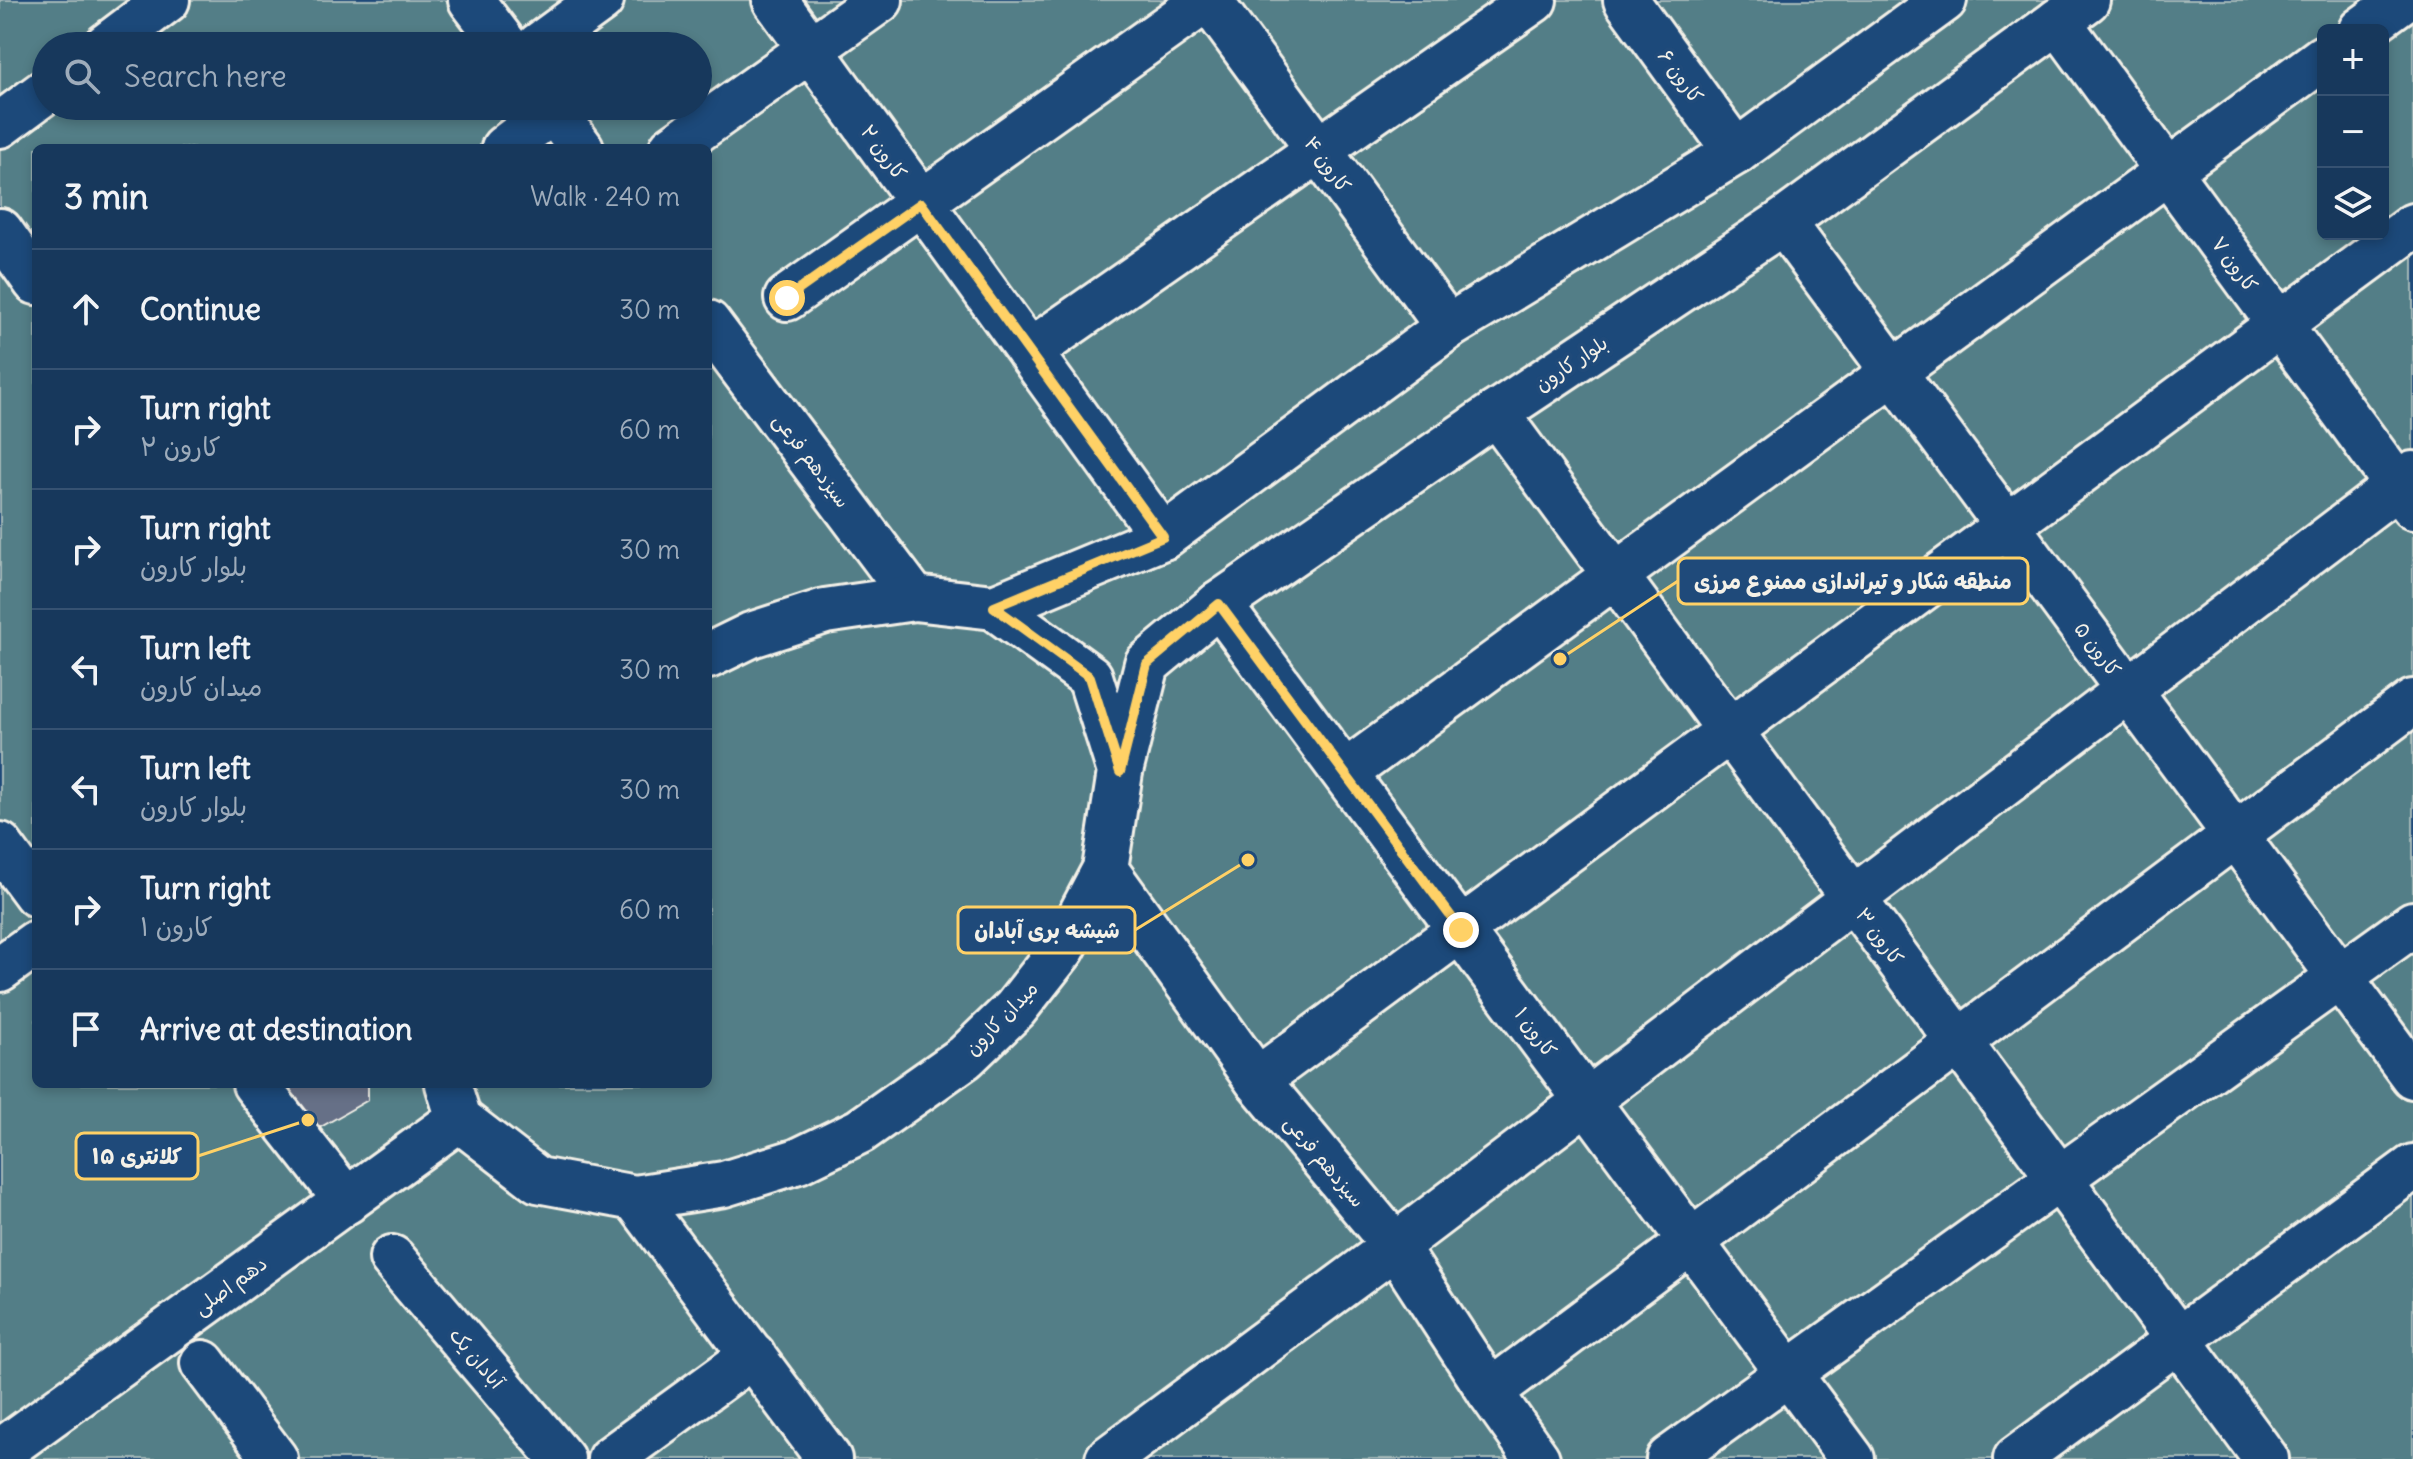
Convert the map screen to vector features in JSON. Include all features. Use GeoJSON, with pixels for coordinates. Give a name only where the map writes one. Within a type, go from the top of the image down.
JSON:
{"type":"FeatureCollection","features":[{"type":"Feature","properties":{"kind":"street"},"geometry":{"type":"LineString","coordinates":[[125,32],[167,0]]}},
{"type":"Feature","properties":{"kind":"street"},"geometry":{"type":"LineString","coordinates":[[471,0],[495,32]]}},
{"type":"Feature","properties":{"kind":"street"},"geometry":{"type":"LineString","coordinates":[[557,32],[601,0]]}},
{"type":"Feature","properties":{"kind":"street","name":"کارون ۲"},"geometry":{"type":"LineString","coordinates":[[775,0],[1163,537]]}},
{"type":"Feature","properties":{"kind":"street"},"geometry":{"type":"LineString","coordinates":[[712,120],[880,0]]}},
{"type":"Feature","properties":{"kind":"street"},"geometry":{"type":"LineString","coordinates":[[787,298],[1208,0]]}},
{"type":"Feature","properties":{"kind":"street","name":"کارون ۴"},"geometry":{"type":"LineString","coordinates":[[1208,0],[1448,327]]}},
{"type":"Feature","properties":{"kind":"street"},"geometry":{"type":"LineString","coordinates":[[1029,352],[1534,0]]}},
{"type":"Feature","properties":{"kind":"street","name":"کارون ۶"},"geometry":{"type":"LineString","coordinates":[[1626,0],[1736,152]]}},
{"type":"Feature","properties":{"kind":"street"},"geometry":{"type":"LineString","coordinates":[[994,607],[1163,537],[1448,327],[1736,152],[1944,0]]}},
{"type":"Feature","properties":{"kind":"street"},"geometry":{"type":"LineString","coordinates":[[2369,24],[2402,0]]}},
{"type":"Feature","properties":{"kind":"street","name":"کارون ۷"},"geometry":{"type":"LineString","coordinates":[[2072,11],[2168,171],[2279,325],[2408,489]]}},
{"type":"Feature","properties":{"kind":"street","name":"بلوار کارون"},"geometry":{"type":"LineString","coordinates":[[1120,772],[1147,664],[1219,604],[1496,413],[1783,222],[2072,11]]}},
{"type":"Feature","properties":{"kind":"street"},"geometry":{"type":"LineString","coordinates":[[1345,773],[2317,62]]}},
{"type":"Feature","properties":{"kind":"street"},"geometry":{"type":"LineString","coordinates":[[0,125],[32,101]]}},
{"type":"Feature","properties":{"kind":"street"},"geometry":{"type":"LineString","coordinates":[[509,144],[538,120]]}},
{"type":"Feature","properties":{"kind":"street"},"geometry":{"type":"LineString","coordinates":[[561,120],[578,144]]}},
{"type":"Feature","properties":{"kind":"street"},"geometry":{"type":"LineString","coordinates":[[678,144],[711,120]]}},
{"type":"Feature","properties":{"kind":"street","name":"کارون ۵"},"geometry":{"type":"LineString","coordinates":[[1783,222],[2413,1076]]}},
{"type":"Feature","properties":{"kind":"street"},"geometry":{"type":"LineString","coordinates":[[1257,1080],[2413,226]]}},
{"type":"Feature","properties":{"kind":"street"},"geometry":{"type":"LineString","coordinates":[[3,241],[32,277]]}},
{"type":"Feature","properties":{"kind":"street","name":"سیزدهم فرعی"},"geometry":{"type":"LineString","coordinates":[[712,328],[914,598]]}},
{"type":"Feature","properties":{"kind":"street","name":"کارون ۳"},"geometry":{"type":"LineString","coordinates":[[1496,413],[2266,1459]]}},
{"type":"Feature","properties":{"kind":"street"},"geometry":{"type":"LineString","coordinates":[[1108,1459],[1395,1246],[2129,689],[2408,489]]}},
{"type":"Feature","properties":{"kind":"street","name":"میدان کارون"},"geometry":{"type":"LineString","coordinates":[[454,1102],[538,1180],[635,1198],[724,1184],[798,1161],[872,1123],[965,1057],[1015,1009],[1063,948],[1105,869],[1120,772],[1090,677],[994,607],[914,598],[825,611],[751,635],[712,654]]}},
{"type":"Feature","properties":{"kind":"street","name":"کارون ۱"},"geometry":{"type":"LineString","coordinates":[[1219,604],[1852,1459]]}},
{"type":"Feature","properties":{"kind":"street"},"geometry":{"type":"LineString","coordinates":[[1490,1392],[2413,702]]}},
{"type":"Feature","properties":{"kind":"street"},"geometry":{"type":"LineString","coordinates":[[0,845],[32,889]]}},
{"type":"Feature","properties":{"kind":"street","name":"سیزدهم فرعی"},"geometry":{"type":"LineString","coordinates":[[1105,869],[1257,1080],[1395,1246],[1537,1459]]}},
{"type":"Feature","properties":{"kind":"street"},"geometry":{"type":"LineString","coordinates":[[1669,1459],[2413,924]]}},
{"type":"Feature","properties":{"kind":"street"},"geometry":{"type":"LineString","coordinates":[[0,969],[32,946]]}},
{"type":"Feature","properties":{"kind":"street"},"geometry":{"type":"LineString","coordinates":[[258,1088],[347,1201]]}},
{"type":"Feature","properties":{"kind":"street","name":"دهم اصلی"},"geometry":{"type":"LineString","coordinates":[[0,1452],[347,1201],[454,1102]]}},
{"type":"Feature","properties":{"kind":"street"},"geometry":{"type":"LineString","coordinates":[[2016,1459],[2413,1167]]}},
{"type":"Feature","properties":{"kind":"street"},"geometry":{"type":"LineString","coordinates":[[635,1198],[829,1459]]}},
{"type":"Feature","properties":{"kind":"street","name":"آبادان یک"},"geometry":{"type":"LineString","coordinates":[[392,1258],[562,1459]]}},
{"type":"Feature","properties":{"kind":"street"},"geometry":{"type":"LineString","coordinates":[[610,1459],[753,1355]]}},
{"type":"Feature","properties":{"kind":"street"},"geometry":{"type":"LineString","coordinates":[[203,1363],[275,1459]]}},
{"type":"Feature","properties":{"kind":"green space"},"geometry":{"type":"Polygon","coordinates":[[[0,0],[2413,0],[2413,1459],[0,1459],[0,0]]]}},
{"type":"Feature","properties":{"kind":"building"},"geometry":{"type":"Polygon","coordinates":[[[262,1088],[368,1088],[368,1100],[298,1140],[262,1088]]]}},
{"type":"Feature","properties":{"kind":"place","name":"منطقه شکار و تیراندازی ممنوع مرزی"},"geometry":{"type":"Point","coordinates":[1560,659]}},
{"type":"Feature","properties":{"kind":"place","name":"شیشه بری آبادان"},"geometry":{"type":"Point","coordinates":[1248,860]}},
{"type":"Feature","properties":{"kind":"place","name":"کلانتری ۱۵"},"geometry":{"type":"Point","coordinates":[308,1120]}},
{"type":"Feature","properties":{"kind":"route"},"geometry":{"type":"LineString","coordinates":[[787,298],[921,203],[1163,537],[994,607],[1090,677],[1120,772],[1147,664],[1219,604],[1461,930]]}}]}
